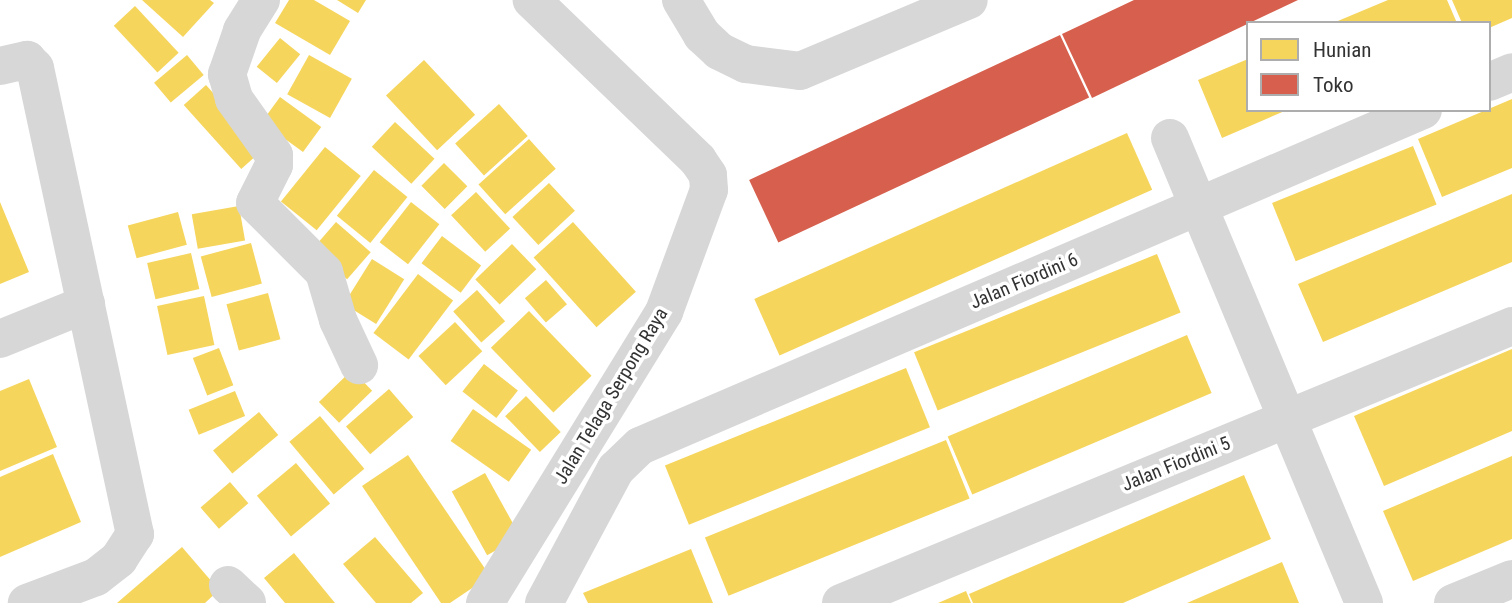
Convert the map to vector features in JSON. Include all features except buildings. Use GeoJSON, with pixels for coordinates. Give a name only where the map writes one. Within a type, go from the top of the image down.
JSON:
{"type":"FeatureCollection","features":[{"type":"Feature","properties":{"kind":"street"},"geometry":{"type":"LineString","coordinates":[[261,0],[242,32],[227,74],[234,99],[274,155],[274,165],[256,206],[324,272],[338,320],[359,365]]}},
{"type":"Feature","properties":{"kind":"street","name":"Jalan Telaga Serpong Raya"},"geometry":{"type":"LineString","coordinates":[[485,603],[664,312],[709,190],[708,175],[698,160],[532,0]]}},
{"type":"Feature","properties":{"kind":"street"},"geometry":{"type":"LineString","coordinates":[[681,0],[702,36],[719,51],[746,64],[800,71],[969,0]]}},
{"type":"Feature","properties":{"kind":"street"},"geometry":{"type":"LineString","coordinates":[[13,63],[35,68],[135,534],[119,559],[96,577],[27,603]]}},
{"type":"Feature","properties":{"kind":"street"},"geometry":{"type":"LineString","coordinates":[[1491,81],[1512,72]]}},
{"type":"Feature","properties":{"kind":"street","name":"Jalan Fiordini 6"},"geometry":{"type":"LineString","coordinates":[[544,603],[627,456],[652,440],[1418,112]]}},
{"type":"Feature","properties":{"kind":"street"},"geometry":{"type":"LineString","coordinates":[[1170,138],[1364,603]]}},
{"type":"Feature","properties":{"kind":"street"},"geometry":{"type":"LineString","coordinates":[[0,339],[86,304]]}},
{"type":"Feature","properties":{"kind":"street","name":"Jalan Fiordini 5"},"geometry":{"type":"LineString","coordinates":[[841,603],[1512,326]]}},
{"type":"Feature","properties":{"kind":"street"},"geometry":{"type":"LineString","coordinates":[[1453,603],[1512,579]]}}]}
